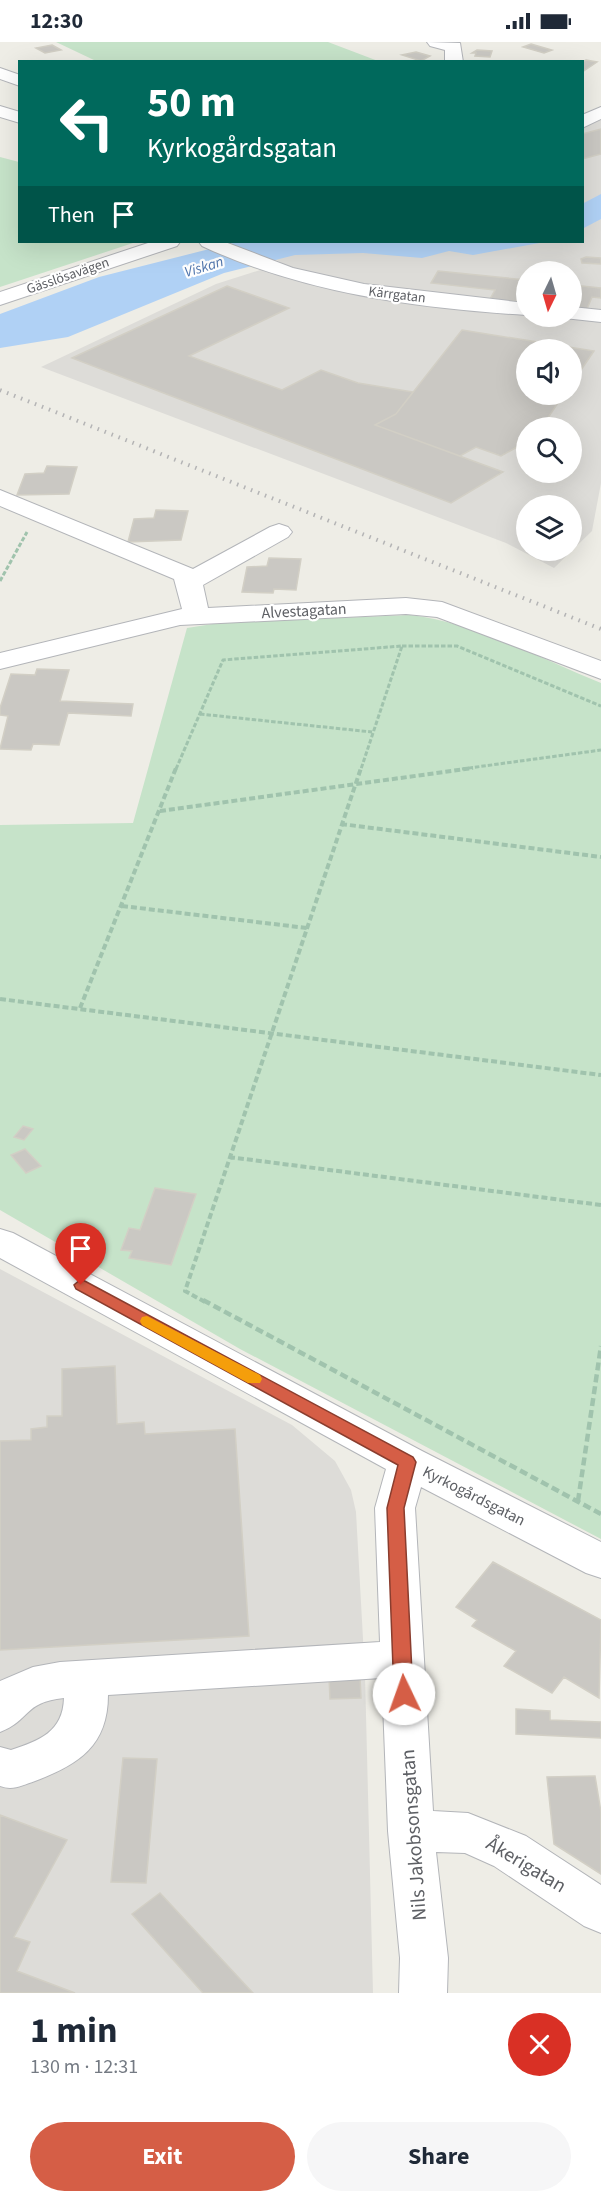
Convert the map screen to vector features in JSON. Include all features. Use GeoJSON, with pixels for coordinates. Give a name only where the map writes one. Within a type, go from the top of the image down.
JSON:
{"type":"FeatureCollection","features":[{"type":"Feature","properties":{"kind":"street"},"geometry":{"type":"LineString","coordinates":[[436,42],[454,54],[471,42]]}},
{"type":"Feature","properties":{"kind":"street"},"geometry":{"type":"LineString","coordinates":[[0,73],[18,80]]}},
{"type":"Feature","properties":{"kind":"street"},"geometry":{"type":"LineString","coordinates":[[0,111],[18,117]]}},
{"type":"Feature","properties":{"kind":"street"},"geometry":{"type":"LineString","coordinates":[[584,121],[601,112]]}},
{"type":"Feature","properties":{"kind":"street","name":"Gässlösavägen"},"geometry":{"type":"LineString","coordinates":[[0,299],[167,243]]}},
{"type":"Feature","properties":{"kind":"street","name":"Kärrgatan"},"geometry":{"type":"LineString","coordinates":[[213,243],[270,268],[347,289],[516,308]]}},
{"type":"Feature","properties":{"kind":"street"},"geometry":{"type":"LineString","coordinates":[[582,314],[601,316]]}},
{"type":"Feature","properties":{"kind":"street"},"geometry":{"type":"LineString","coordinates":[[0,497],[184,574],[189,582],[197,616]]}},
{"type":"Feature","properties":{"kind":"street"},"geometry":{"type":"LineString","coordinates":[[189,582],[279,532]]}},
{"type":"Feature","properties":{"kind":"street","name":"Alvestagatan"},"geometry":{"type":"LineString","coordinates":[[0,661],[160,622],[197,616],[406,606],[442,610],[601,671]]}},
{"type":"Feature","properties":{"kind":"street","name":"Kyrkogårdsgatan"},"geometry":{"type":"LineString","coordinates":[[0,1242],[408,1462],[601,1562]]}},
{"type":"Feature","properties":{"kind":"street","name":"Nils Jakobsonsgatan"},"geometry":{"type":"LineString","coordinates":[[408,1462],[395,1508],[411,1831],[424,1958],[423,1993]]}},
{"type":"Feature","properties":{"kind":"street"},"geometry":{"type":"LineString","coordinates":[[0,1713],[4,1703],[20,1689],[51,1682],[402,1659]]}},
{"type":"Feature","properties":{"kind":"street"},"geometry":{"type":"LineString","coordinates":[[0,1766],[10,1770],[53,1754],[71,1742],[84,1718],[86,1679]]}},
{"type":"Feature","properties":{"kind":"street","name":"Åkerigatan"},"geometry":{"type":"LineString","coordinates":[[411,1831],[468,1833],[510,1851],[601,1911]]}},
{"type":"Feature","properties":{"kind":"path"},"geometry":{"type":"LineString","coordinates":[[0,581],[38,513]]}},
{"type":"Feature","properties":{"kind":"path"},"geometry":{"type":"LineString","coordinates":[[80,1008],[223,660],[402,646],[457,646],[601,706]]}},
{"type":"Feature","properties":{"kind":"path"},"geometry":{"type":"LineString","coordinates":[[402,646],[185,1291],[601,1514]]}},
{"type":"Feature","properties":{"kind":"path"},"geometry":{"type":"LineString","coordinates":[[200,714],[372,732]]}},
{"type":"Feature","properties":{"kind":"path"},"geometry":{"type":"LineString","coordinates":[[160,811],[601,750]]}},
{"type":"Feature","properties":{"kind":"path"},"geometry":{"type":"LineString","coordinates":[[341,824],[601,857]]}},
{"type":"Feature","properties":{"kind":"path"},"geometry":{"type":"LineString","coordinates":[[122,906],[307,928]]}},
{"type":"Feature","properties":{"kind":"path"},"geometry":{"type":"LineString","coordinates":[[0,999],[601,1075]]}},
{"type":"Feature","properties":{"kind":"path"},"geometry":{"type":"LineString","coordinates":[[229,1157],[601,1205]]}},
{"type":"Feature","properties":{"kind":"path"},"geometry":{"type":"LineString","coordinates":[[578,1501],[601,1348]]}},
{"type":"Feature","properties":{"kind":"shaded area"},"geometry":{"type":"Polygon","coordinates":[[[601,108],[601,483],[592,531],[582,541],[582,495],[516,495],[516,548],[41,367],[216,284],[282,263],[247,243],[584,243],[584,115],[601,108]]]}},
{"type":"Feature","properties":{"kind":"shaded area"},"geometry":{"type":"Polygon","coordinates":[[[541,561],[561,561],[554,568],[541,561]]]}},
{"type":"Feature","properties":{"kind":"shaded area"},"geometry":{"type":"Polygon","coordinates":[[[0,1269],[292,1425],[335,1461],[351,1490],[356,1512],[365,1675],[373,1993],[0,1993],[0,1269]]]}},
{"type":"Feature","properties":{"kind":"green space"},"geometry":{"type":"Polygon","coordinates":[[[56,42],[328,42],[375,60],[94,60],[56,42]]]}},
{"type":"Feature","properties":{"kind":"green space"},"geometry":{"type":"Polygon","coordinates":[[[0,157],[18,162],[18,243],[133,243],[0,287],[0,157]]]}},
{"type":"Feature","properties":{"kind":"green space"},"geometry":{"type":"Polygon","coordinates":[[[410,615],[435,619],[483,633],[601,683],[601,1539],[240,1349],[0,1210],[0,825],[133,823],[187,628],[219,623],[410,615]]]}},
{"type":"Feature","properties":{"kind":"water"},"geometry":{"type":"Polygon","coordinates":[[[601,194],[601,219],[584,228],[584,203],[601,194]]]}},
{"type":"Feature","properties":{"kind":"water","name":"Viskan"},"geometry":{"type":"Polygon","coordinates":[[[233,243],[539,243],[473,255],[449,251],[422,258],[363,253],[295,255],[224,273],[68,337],[0,348],[0,314],[99,277],[233,243]]]}},
{"type":"Feature","properties":{"kind":"building"},"geometry":{"type":"Polygon","coordinates":[[[531,44],[552,50],[544,53],[523,47],[531,44]]]}},
{"type":"Feature","properties":{"kind":"building"},"geometry":{"type":"Polygon","coordinates":[[[52,45],[61,50],[45,53],[36,48],[52,45]]]}},
{"type":"Feature","properties":{"kind":"building"},"geometry":{"type":"Polygon","coordinates":[[[477,50],[492,51],[490,57],[475,56],[476,53],[472,53],[477,50]]]}},
{"type":"Feature","properties":{"kind":"building"},"geometry":{"type":"Polygon","coordinates":[[[416,52],[430,56],[418,60],[402,55],[416,52]]]}},
{"type":"Feature","properties":{"kind":"building"},"geometry":{"type":"Polygon","coordinates":[[[586,60],[597,62],[584,71],[586,60]]]}},
{"type":"Feature","properties":{"kind":"building"},"geometry":{"type":"Polygon","coordinates":[[[601,129],[601,154],[584,158],[584,133],[601,129]]]}},
{"type":"Feature","properties":{"kind":"building"},"geometry":{"type":"Polygon","coordinates":[[[601,258],[601,264],[582,263],[581,259],[601,258]]]}},
{"type":"Feature","properties":{"kind":"building"},"geometry":{"type":"Polygon","coordinates":[[[438,271],[516,279],[516,301],[490,299],[495,290],[431,283],[438,271]]]}},
{"type":"Feature","properties":{"kind":"building"},"geometry":{"type":"Polygon","coordinates":[[[227,286],[289,308],[189,356],[282,390],[321,370],[358,383],[413,392],[396,414],[375,425],[503,472],[451,503],[72,358],[227,286]]]}},
{"type":"Feature","properties":{"kind":"building"},"geometry":{"type":"Polygon","coordinates":[[[582,286],[601,288],[601,298],[592,297],[587,309],[582,308],[582,286]]]}},
{"type":"Feature","properties":{"kind":"building"},"geometry":{"type":"Polygon","coordinates":[[[462,330],[519,339],[516,339],[516,405],[557,405],[548,417],[516,417],[516,448],[501,456],[476,447],[460,456],[375,425],[396,414],[462,330]]]}},
{"type":"Feature","properties":{"kind":"building"},"geometry":{"type":"Polygon","coordinates":[[[582,349],[594,351],[582,368],[582,349]]]}},
{"type":"Feature","properties":{"kind":"building"},"geometry":{"type":"Polygon","coordinates":[[[47,466],[77,467],[69,494],[17,495],[25,474],[44,473],[47,466]]]}},
{"type":"Feature","properties":{"kind":"building"},"geometry":{"type":"Polygon","coordinates":[[[156,510],[188,511],[181,540],[128,542],[134,519],[154,518],[156,510]]]}},
{"type":"Feature","properties":{"kind":"building"},"geometry":{"type":"Polygon","coordinates":[[[269,558],[301,559],[296,590],[274,589],[273,593],[242,592],[247,567],[267,566],[269,558]]]}},
{"type":"Feature","properties":{"kind":"building"},"geometry":{"type":"Polygon","coordinates":[[[37,669],[69,670],[60,701],[133,704],[131,716],[68,713],[59,745],[33,744],[31,750],[0,749],[8,716],[0,715],[0,708],[11,674],[35,675],[37,669]]]}},
{"type":"Feature","properties":{"kind":"building"},"geometry":{"type":"Polygon","coordinates":[[[23,1126],[33,1129],[24,1140],[14,1137],[23,1126]]]}},
{"type":"Feature","properties":{"kind":"building"},"geometry":{"type":"Polygon","coordinates":[[[25,1149],[41,1166],[26,1173],[11,1155],[25,1149]]]}},
{"type":"Feature","properties":{"kind":"building"},"geometry":{"type":"Polygon","coordinates":[[[155,1188],[196,1194],[171,1265],[129,1258],[132,1251],[121,1250],[129,1228],[140,1230],[155,1188]]]}},
{"type":"Feature","properties":{"kind":"building"},"geometry":{"type":"Polygon","coordinates":[[[115,1366],[117,1424],[144,1422],[145,1434],[235,1429],[249,1636],[0,1650],[0,1441],[31,1440],[31,1429],[47,1427],[47,1416],[62,1416],[62,1369],[115,1366]]]}},
{"type":"Feature","properties":{"kind":"building"},"geometry":{"type":"Polygon","coordinates":[[[493,1562],[601,1620],[599,1698],[564,1677],[552,1693],[504,1666],[516,1651],[472,1626],[477,1620],[456,1607],[493,1562]]]}},
{"type":"Feature","properties":{"kind":"building"},"geometry":{"type":"Polygon","coordinates":[[[329,1677],[360,1677],[361,1698],[330,1699],[329,1677]]]}},
{"type":"Feature","properties":{"kind":"building"},"geometry":{"type":"Polygon","coordinates":[[[516,1709],[550,1711],[550,1720],[601,1722],[601,1738],[516,1734],[516,1709]]]}},
{"type":"Feature","properties":{"kind":"building"},"geometry":{"type":"Polygon","coordinates":[[[123,1758],[157,1759],[146,1883],[111,1882],[123,1758]]]}},
{"type":"Feature","properties":{"kind":"building"},"geometry":{"type":"Polygon","coordinates":[[[595,1776],[601,1812],[601,1874],[554,1844],[547,1777],[595,1776]]]}},
{"type":"Feature","properties":{"kind":"building"},"geometry":{"type":"Polygon","coordinates":[[[0,1815],[67,1840],[14,1937],[30,1942],[17,1971],[75,1993],[0,1993],[0,1815]]]}},
{"type":"Feature","properties":{"kind":"building"},"geometry":{"type":"Polygon","coordinates":[[[160,1893],[253,1993],[203,1993],[132,1914],[160,1893]]]}},
{"type":"Feature","properties":{"kind":"railway"},"geometry":{"type":"LineString","coordinates":[[0,390],[601,629]]}},
{"type":"Feature","properties":{"kind":"slow traffic"},"geometry":{"type":"LineString","coordinates":[[147,1321],[254,1379]]}},
{"type":"Feature","properties":{"kind":"route"},"geometry":{"type":"LineString","coordinates":[[81,1285],[408,1462],[395,1508],[404,1694]]}}]}
